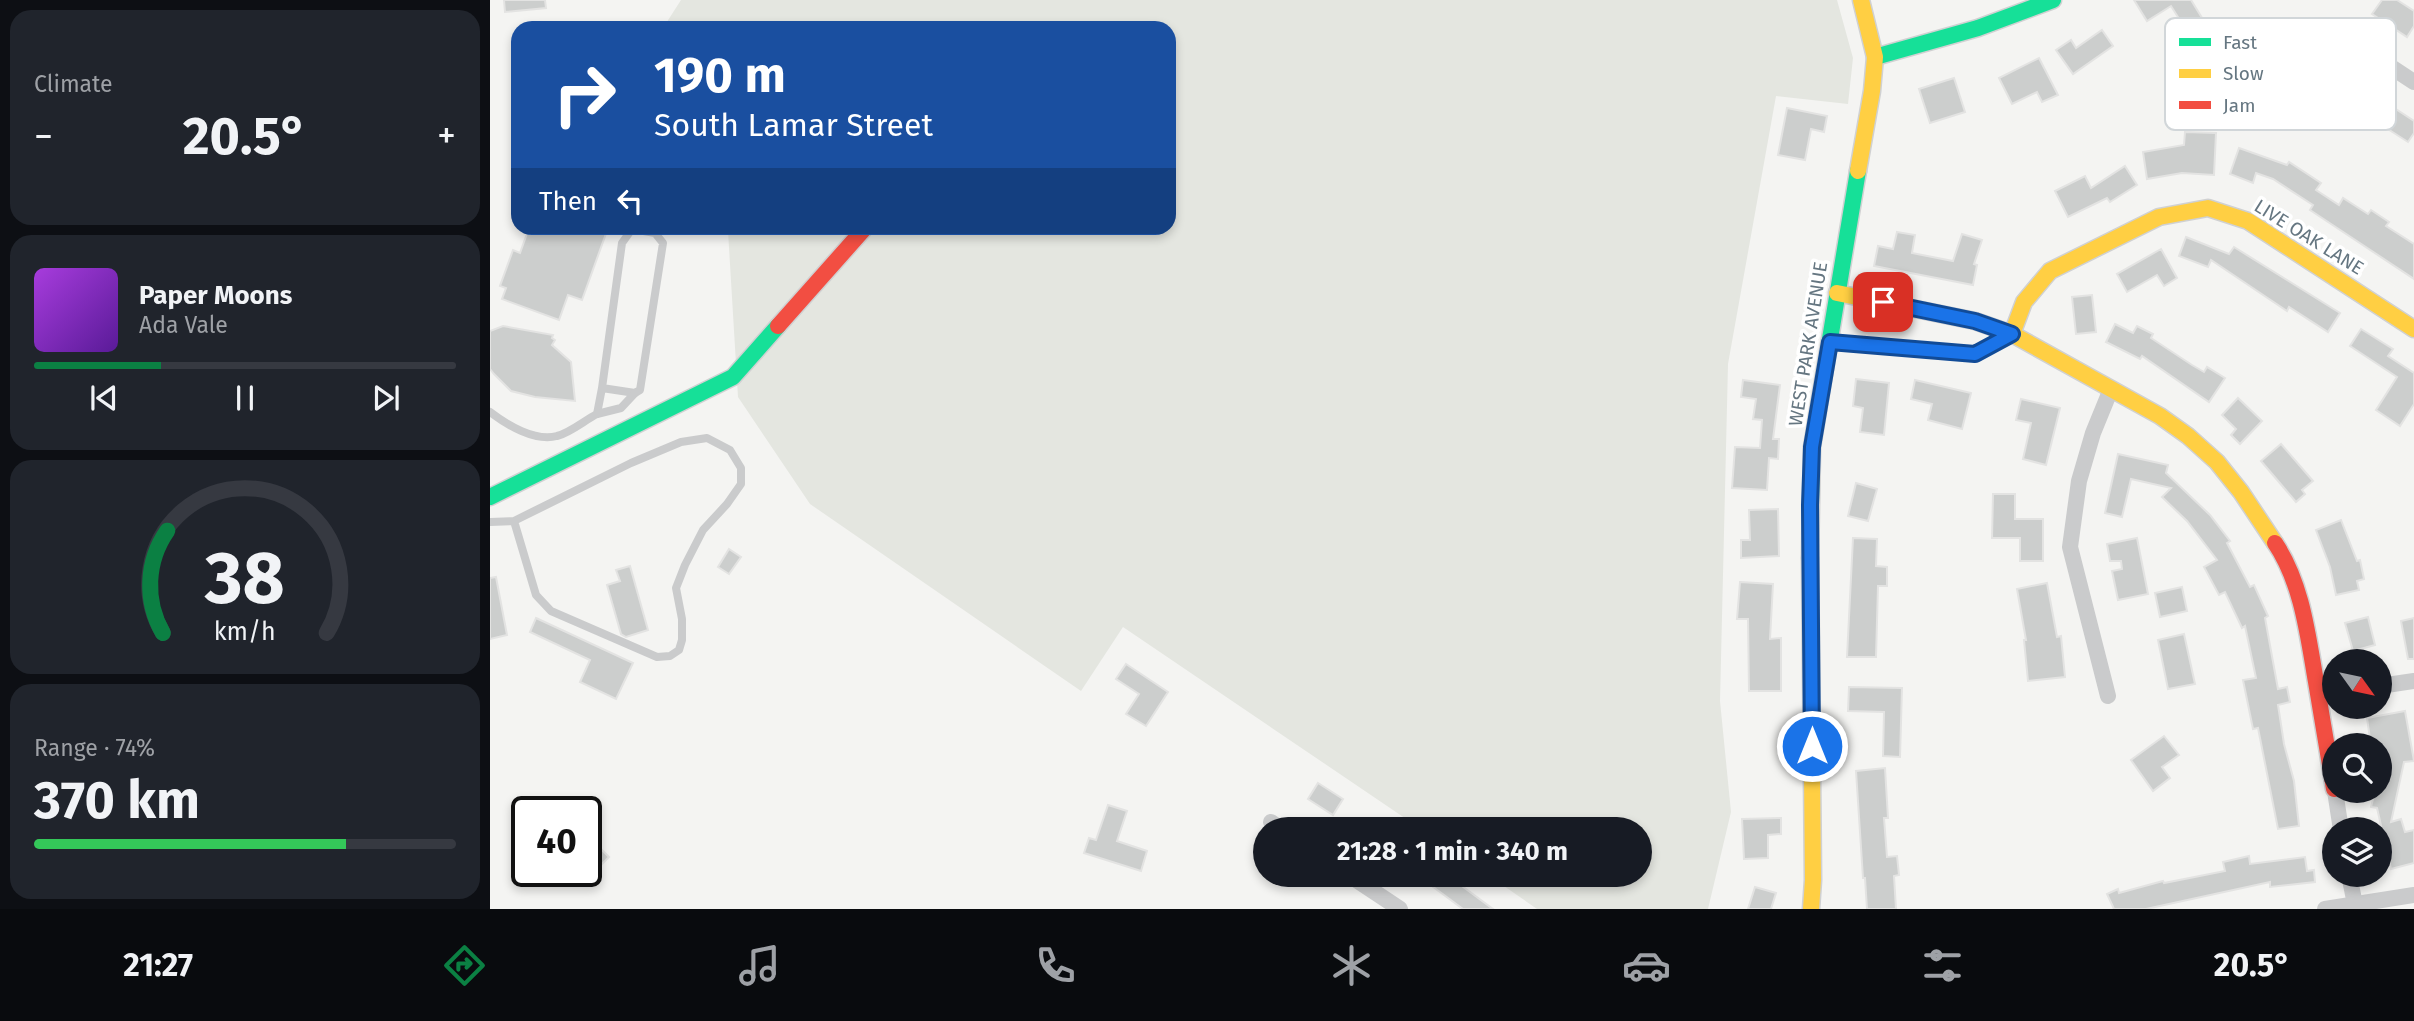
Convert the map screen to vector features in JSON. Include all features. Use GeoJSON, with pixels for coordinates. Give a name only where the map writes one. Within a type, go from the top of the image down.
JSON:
{"type":"FeatureCollection","features":[{"type":"Feature","properties":{"kind":"street","name":"WEST PARK AVENUE"},"geometry":{"type":"LineString","coordinates":[[1811,909],[1812,447],[1872,91],[1875,57],[1861,0]]}},
{"type":"Feature","properties":{"kind":"street"},"geometry":{"type":"LineString","coordinates":[[1875,57],[1978,29],[2053,0]]}},
{"type":"Feature","properties":{"kind":"street"},"geometry":{"type":"LineString","coordinates":[[2396,70],[2414,82]]}},
{"type":"Feature","properties":{"kind":"street","name":"LIVE OAK LANE"},"geometry":{"type":"LineString","coordinates":[[2012,334],[2024,302],[2050,271],[2159,217],[2208,208],[2248,221],[2414,329]]}},
{"type":"Feature","properties":{"kind":"street"},"geometry":{"type":"LineString","coordinates":[[490,497],[733,377],[859,235]]}},
{"type":"Feature","properties":{"kind":"street"},"geometry":{"type":"LineString","coordinates":[[1837,293],[1975,321],[2012,334],[2151,411],[2188,436],[2217,462],[2281,552],[2297,589],[2322,680]]}},
{"type":"Feature","properties":{"kind":"street"},"geometry":{"type":"LineString","coordinates":[[1830,342],[1975,354],[2012,334]]}},
{"type":"Feature","properties":{"kind":"street"},"geometry":{"type":"LineString","coordinates":[[2108,696],[2070,547],[2079,481],[2111,389]]}},
{"type":"Feature","properties":{"kind":"street"},"geometry":{"type":"LineString","coordinates":[[2392,684],[2414,681]]}},
{"type":"Feature","properties":{"kind":"street"},"geometry":{"type":"LineString","coordinates":[[1367,887],[1399,909]]}},
{"type":"Feature","properties":{"kind":"street"},"geometry":{"type":"LineString","coordinates":[[2351,887],[2355,907]]}},
{"type":"Feature","properties":{"kind":"street"},"geometry":{"type":"LineString","coordinates":[[2325,909],[2355,907],[2414,895]]}},
{"type":"Feature","properties":{"kind":"lane"},"geometry":{"type":"LineString","coordinates":[[597,414],[622,243],[628,235]]}},
{"type":"Feature","properties":{"kind":"lane"},"geometry":{"type":"LineString","coordinates":[[490,412],[517,428],[540,436],[558,436],[597,414],[621,408],[640,390],[663,243],[657,235]]}},
{"type":"Feature","properties":{"kind":"lane"},"geometry":{"type":"LineString","coordinates":[[602,388],[635,393]]}},
{"type":"Feature","properties":{"kind":"lane"},"geometry":{"type":"LineString","coordinates":[[490,522],[514,521],[631,463],[681,442],[708,438],[730,450],[740,468],[741,484],[703,530],[684,565],[676,587],[682,640],[679,650],[670,656],[657,657],[551,611],[536,595],[514,521]]}},
{"type":"Feature","properties":{"kind":"shaded area"},"geometry":{"type":"Polygon","coordinates":[[[681,0],[1837,0],[1853,58],[1848,104],[1776,96],[1728,364],[1720,701],[1731,812],[1708,909],[1537,909],[1505,887],[1652,887],[1652,817],[1403,817],[1123,627],[1081,691],[810,504],[738,397],[728,235],[1176,235],[1176,21],[668,21],[681,0]]]}},
{"type":"Feature","properties":{"kind":"building"},"geometry":{"type":"Polygon","coordinates":[[[504,0],[545,0],[546,8],[505,12],[504,0]]]}},
{"type":"Feature","properties":{"kind":"building"},"geometry":{"type":"Polygon","coordinates":[[[2134,0],[2191,0],[2202,18],[2179,18],[2171,6],[2147,21],[2134,0]]]}},
{"type":"Feature","properties":{"kind":"building"},"geometry":{"type":"Polygon","coordinates":[[[2382,0],[2397,0],[2414,11],[2414,26],[2407,37],[2396,30],[2396,18],[2378,18],[2372,14],[2382,0]]]}},
{"type":"Feature","properties":{"kind":"building"},"geometry":{"type":"Polygon","coordinates":[[[2102,30],[2113,46],[2073,74],[2056,50],[2071,40],[2076,48],[2102,30]]]}},
{"type":"Feature","properties":{"kind":"building"},"geometry":{"type":"Polygon","coordinates":[[[2039,58],[2058,95],[2042,102],[2037,92],[2012,104],[1999,78],[2039,58]]]}},
{"type":"Feature","properties":{"kind":"building"},"geometry":{"type":"Polygon","coordinates":[[[1954,78],[1965,112],[1930,123],[1919,89],[1954,78]]]}},
{"type":"Feature","properties":{"kind":"building"},"geometry":{"type":"Polygon","coordinates":[[[1787,108],[1827,116],[1824,132],[1811,129],[1805,160],[1778,155],[1787,108]]]}},
{"type":"Feature","properties":{"kind":"building"},"geometry":{"type":"Polygon","coordinates":[[[2396,109],[2414,121],[2414,133],[2408,142],[2389,130],[2396,130],[2396,109]]]}},
{"type":"Feature","properties":{"kind":"building"},"geometry":{"type":"Polygon","coordinates":[[[2185,132],[2216,133],[2214,175],[2182,173],[2147,179],[2143,152],[2184,145],[2185,132]]]}},
{"type":"Feature","properties":{"kind":"building"},"geometry":{"type":"Polygon","coordinates":[[[2239,148],[2287,165],[2289,162],[2321,183],[2316,190],[2339,205],[2343,198],[2368,214],[2371,210],[2389,222],[2386,226],[2414,244],[2414,279],[2310,210],[2313,205],[2273,179],[2256,173],[2253,183],[2230,174],[2239,148]]]}},
{"type":"Feature","properties":{"kind":"building"},"geometry":{"type":"Polygon","coordinates":[[[2125,166],[2137,185],[2110,202],[2107,198],[2068,217],[2055,191],[2085,176],[2091,188],[2125,166]]]}},
{"type":"Feature","properties":{"kind":"building"},"geometry":{"type":"Polygon","coordinates":[[[1897,232],[1915,235],[1912,253],[1953,261],[1962,234],[1982,240],[1974,264],[1977,265],[1973,285],[1874,266],[1878,246],[1893,249],[1897,232]]]}},
{"type":"Feature","properties":{"kind":"building"},"geometry":{"type":"Polygon","coordinates":[[[526,235],[605,235],[582,300],[568,295],[559,320],[502,299],[506,288],[500,286],[513,250],[520,253],[526,235]]]}},
{"type":"Feature","properties":{"kind":"building"},"geometry":{"type":"Polygon","coordinates":[[[2186,237],[2229,254],[2234,247],[2340,313],[2328,332],[2289,307],[2287,311],[2211,260],[2208,267],[2179,256],[2186,237]]]}},
{"type":"Feature","properties":{"kind":"building"},"geometry":{"type":"Polygon","coordinates":[[[2161,249],[2177,278],[2164,286],[2157,275],[2127,292],[2117,274],[2161,249]]]}},
{"type":"Feature","properties":{"kind":"building"},"geometry":{"type":"Polygon","coordinates":[[[2092,295],[2096,332],[2076,334],[2072,297],[2092,295]]]}},
{"type":"Feature","properties":{"kind":"building"},"geometry":{"type":"Polygon","coordinates":[[[2115,324],[2133,333],[2137,326],[2153,334],[2151,338],[2192,365],[2204,372],[2207,367],[2225,378],[2209,402],[2142,356],[2140,359],[2106,342],[2115,324]]]}},
{"type":"Feature","properties":{"kind":"building"},"geometry":{"type":"Polygon","coordinates":[[[503,326],[553,335],[555,340],[552,345],[571,362],[575,401],[535,397],[511,391],[494,374],[490,369],[490,331],[503,326]]]}},
{"type":"Feature","properties":{"kind":"building"},"geometry":{"type":"Polygon","coordinates":[[[2361,329],[2393,349],[2388,356],[2414,373],[2414,404],[2400,426],[2376,410],[2397,377],[2350,346],[2361,329]]]}},
{"type":"Feature","properties":{"kind":"building"},"geometry":{"type":"Polygon","coordinates":[[[1856,379],[1889,383],[1884,435],[1860,432],[1863,408],[1853,406],[1856,379]]]}},
{"type":"Feature","properties":{"kind":"building"},"geometry":{"type":"Polygon","coordinates":[[[1743,380],[1780,385],[1773,439],[1779,439],[1778,459],[1769,458],[1767,490],[1732,488],[1735,447],[1760,448],[1762,420],[1753,419],[1756,399],[1741,397],[1743,380]]]}},
{"type":"Feature","properties":{"kind":"building"},"geometry":{"type":"Polygon","coordinates":[[[1915,380],[1971,393],[1962,429],[1928,420],[1932,404],[1911,399],[1915,380]]]}},
{"type":"Feature","properties":{"kind":"building"},"geometry":{"type":"Polygon","coordinates":[[[2238,398],[2262,421],[2240,444],[2231,435],[2236,429],[2222,415],[2238,398]]]}},
{"type":"Feature","properties":{"kind":"building"},"geometry":{"type":"Polygon","coordinates":[[[2021,399],[2060,408],[2046,465],[2023,459],[2031,423],[2016,420],[2021,399]]]}},
{"type":"Feature","properties":{"kind":"building"},"geometry":{"type":"Polygon","coordinates":[[[2281,444],[2313,481],[2302,490],[2305,494],[2296,502],[2261,461],[2281,444]]]}},
{"type":"Feature","properties":{"kind":"building"},"geometry":{"type":"Polygon","coordinates":[[[2118,454],[2168,465],[2166,473],[2210,515],[2230,541],[2227,543],[2250,587],[2254,585],[2268,616],[2265,618],[2278,689],[2287,687],[2290,702],[2278,705],[2284,744],[2294,781],[2299,826],[2278,829],[2258,728],[2253,729],[2243,680],[2256,678],[2245,626],[2242,628],[2225,592],[2219,595],[2204,567],[2217,560],[2187,521],[2162,497],[2171,488],[2131,479],[2122,517],[2105,513],[2118,454]]]}},
{"type":"Feature","properties":{"kind":"building"},"geometry":{"type":"Polygon","coordinates":[[[1856,483],[1877,489],[1868,521],[1848,516],[1856,483]]]}},
{"type":"Feature","properties":{"kind":"building"},"geometry":{"type":"Polygon","coordinates":[[[1993,494],[2015,494],[2015,519],[2043,519],[2043,561],[2020,561],[2020,538],[1992,538],[1993,494]]]}},
{"type":"Feature","properties":{"kind":"building"},"geometry":{"type":"Polygon","coordinates":[[[1778,509],[1779,556],[1741,558],[1741,540],[1750,540],[1749,510],[1778,509]]]}},
{"type":"Feature","properties":{"kind":"building"},"geometry":{"type":"Polygon","coordinates":[[[2341,520],[2357,561],[2360,560],[2364,579],[2357,581],[2359,590],[2336,595],[2330,567],[2316,530],[2341,520]]]}},
{"type":"Feature","properties":{"kind":"building"},"geometry":{"type":"Polygon","coordinates":[[[1853,538],[1877,539],[1876,566],[1887,567],[1887,586],[1878,586],[1876,657],[1847,657],[1853,538]]]}},
{"type":"Feature","properties":{"kind":"building"},"geometry":{"type":"Polygon","coordinates":[[[2137,538],[2148,594],[2118,600],[2112,571],[2122,569],[2121,561],[2110,561],[2107,544],[2137,538]]]}},
{"type":"Feature","properties":{"kind":"building"},"geometry":{"type":"Polygon","coordinates":[[[729,549],[741,557],[729,574],[718,567],[729,549]]]}},
{"type":"Feature","properties":{"kind":"building"},"geometry":{"type":"Polygon","coordinates":[[[630,566],[648,630],[626,637],[621,634],[607,585],[620,581],[616,570],[630,566]]]}},
{"type":"Feature","properties":{"kind":"building"},"geometry":{"type":"Polygon","coordinates":[[[496,577],[507,635],[490,639],[490,578],[496,577]]]}},
{"type":"Feature","properties":{"kind":"building"},"geometry":{"type":"Polygon","coordinates":[[[1740,582],[1773,584],[1770,639],[1781,638],[1781,691],[1749,691],[1748,619],[1737,619],[1740,582]]]}},
{"type":"Feature","properties":{"kind":"building"},"geometry":{"type":"Polygon","coordinates":[[[2047,583],[2057,637],[2061,636],[2065,677],[2028,681],[2026,640],[2017,589],[2047,583]]]}},
{"type":"Feature","properties":{"kind":"building"},"geometry":{"type":"Polygon","coordinates":[[[2182,587],[2187,611],[2160,617],[2155,593],[2182,587]]]}},
{"type":"Feature","properties":{"kind":"building"},"geometry":{"type":"Polygon","coordinates":[[[2368,617],[2375,645],[2352,649],[2345,623],[2368,617]]]}},
{"type":"Feature","properties":{"kind":"building"},"geometry":{"type":"Polygon","coordinates":[[[536,618],[633,663],[616,699],[580,682],[590,660],[530,632],[536,618]]]}},
{"type":"Feature","properties":{"kind":"building"},"geometry":{"type":"Polygon","coordinates":[[[2414,618],[2414,659],[2408,659],[2401,621],[2414,618]]]}},
{"type":"Feature","properties":{"kind":"building"},"geometry":{"type":"Polygon","coordinates":[[[2184,634],[2195,684],[2168,689],[2158,640],[2184,634]]]}},
{"type":"Feature","properties":{"kind":"building"},"geometry":{"type":"Polygon","coordinates":[[[1126,664],[1168,692],[1146,726],[1126,714],[1139,694],[1116,679],[1126,664]]]}},
{"type":"Feature","properties":{"kind":"building"},"geometry":{"type":"Polygon","coordinates":[[[1849,687],[1902,688],[1900,757],[1883,756],[1884,712],[1848,711],[1849,687]]]}},
{"type":"Feature","properties":{"kind":"building"},"geometry":{"type":"Polygon","coordinates":[[[2405,711],[2414,761],[2404,762],[2392,817],[2379,817],[2377,808],[2371,807],[2372,803],[2392,803],[2392,733],[2369,733],[2367,719],[2392,719],[2392,713],[2405,711]]]}},
{"type":"Feature","properties":{"kind":"building"},"geometry":{"type":"Polygon","coordinates":[[[2164,736],[2179,755],[2162,767],[2170,778],[2153,791],[2131,760],[2164,736]]]}},
{"type":"Feature","properties":{"kind":"building"},"geometry":{"type":"Polygon","coordinates":[[[1885,768],[1888,818],[1884,818],[1887,857],[1897,856],[1899,875],[1894,876],[1896,909],[1867,909],[1856,771],[1885,768]]]}},
{"type":"Feature","properties":{"kind":"building"},"geometry":{"type":"Polygon","coordinates":[[[1318,783],[1343,799],[1333,815],[1308,799],[1318,783]]]}},
{"type":"Feature","properties":{"kind":"building"},"geometry":{"type":"Polygon","coordinates":[[[1108,805],[1127,811],[1117,841],[1147,851],[1141,871],[1084,853],[1089,838],[1096,840],[1108,805]]]}},
{"type":"Feature","properties":{"kind":"building"},"geometry":{"type":"Polygon","coordinates":[[[1781,818],[1781,834],[1768,835],[1768,858],[1744,859],[1742,819],[1781,818]]]}},
{"type":"Feature","properties":{"kind":"building"},"geometry":{"type":"Polygon","coordinates":[[[2401,819],[2405,832],[2414,830],[2414,863],[2392,869],[2392,822],[2401,819]]]}},
{"type":"Feature","properties":{"kind":"building"},"geometry":{"type":"Polygon","coordinates":[[[602,850],[609,857],[602,864],[602,850]]]}},
{"type":"Feature","properties":{"kind":"building"},"geometry":{"type":"Polygon","coordinates":[[[2249,856],[2250,864],[2305,857],[2307,871],[2314,870],[2315,882],[2270,887],[2270,882],[2146,909],[2114,909],[2107,894],[2118,889],[2119,893],[2163,881],[2164,883],[2225,871],[2223,862],[2249,856]]]}},
{"type":"Feature","properties":{"kind":"building"},"geometry":{"type":"Polygon","coordinates":[[[1433,887],[1463,887],[1493,909],[1463,909],[1433,887]]]}},
{"type":"Feature","properties":{"kind":"building"},"geometry":{"type":"Polygon","coordinates":[[[1755,887],[1776,893],[1771,909],[1748,909],[1755,887]]]}},
{"type":"Feature","properties":{"kind":"traffic: fast"},"geometry":{"type":"LineString","coordinates":[[1875,57],[1978,28],[2053,0]]}},
{"type":"Feature","properties":{"kind":"traffic: fast"},"geometry":{"type":"LineString","coordinates":[[1810,558],[1812,447],[1858,171]]}},
{"type":"Feature","properties":{"kind":"traffic: fast"},"geometry":{"type":"LineString","coordinates":[[490,497],[733,377],[778,326]]}},
{"type":"Feature","properties":{"kind":"traffic: slow"},"geometry":{"type":"LineString","coordinates":[[1858,171],[1875,57],[1861,0]]}},
{"type":"Feature","properties":{"kind":"traffic: slow"},"geometry":{"type":"LineString","coordinates":[[2012,334],[2024,302],[2050,271],[2159,217],[2208,208],[2248,221],[2414,329]]}},
{"type":"Feature","properties":{"kind":"traffic: slow"},"geometry":{"type":"LineString","coordinates":[[1837,293],[1975,321],[2012,334],[2160,416],[2217,462],[2275,543]]}},
{"type":"Feature","properties":{"kind":"traffic: slow"},"geometry":{"type":"LineString","coordinates":[[1810,558],[1811,909]]}},
{"type":"Feature","properties":{"kind":"traffic: jam"},"geometry":{"type":"LineString","coordinates":[[778,326],[859,235]]}},
{"type":"Feature","properties":{"kind":"traffic: jam"},"geometry":{"type":"LineString","coordinates":[[2275,543],[2292,575],[2303,610],[2325,733]]}},
{"type":"Feature","properties":{"kind":"route"},"geometry":{"type":"LineString","coordinates":[[1812,746],[1812,447],[1830,342],[1975,354],[2012,334],[1975,321],[1883,302]]}}]}
